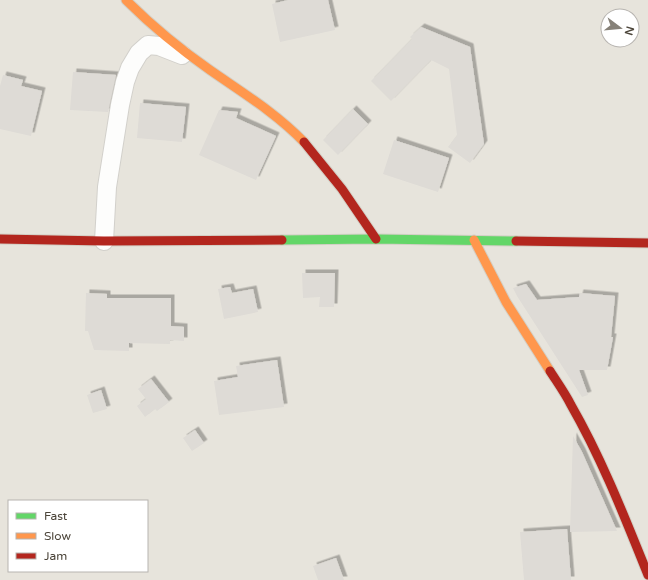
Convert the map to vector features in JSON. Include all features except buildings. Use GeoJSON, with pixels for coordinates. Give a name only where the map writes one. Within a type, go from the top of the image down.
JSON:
{"type":"FeatureCollection","features":[{"type":"Feature","properties":{"kind":"street"},"geometry":{"type":"LineString","coordinates":[[126,0],[157,30],[200,63],[269,110],[296,134],[345,191],[376,239]]}},
{"type":"Feature","properties":{"kind":"street"},"geometry":{"type":"LineString","coordinates":[[104,241],[106,187],[125,82],[133,63],[139,53],[148,45],[160,46],[200,63]]}},
{"type":"Feature","properties":{"kind":"street"},"geometry":{"type":"LineString","coordinates":[[0,239],[104,241],[376,239],[648,243]]}},
{"type":"Feature","properties":{"kind":"street"},"geometry":{"type":"LineString","coordinates":[[474,240],[506,302],[570,404],[593,447],[627,523],[648,575]]}},
{"type":"Feature","properties":{"kind":"shaded area"},"geometry":{"type":"Polygon","coordinates":[[[0,0],[648,0],[648,580],[0,580],[0,0]]]}},
{"type":"Feature","properties":{"kind":"traffic: fast"},"geometry":{"type":"LineString","coordinates":[[282,240],[376,239],[516,241]]}},
{"type":"Feature","properties":{"kind":"traffic: slow"},"geometry":{"type":"LineString","coordinates":[[126,0],[177,45],[271,113],[304,142]]}},
{"type":"Feature","properties":{"kind":"traffic: slow"},"geometry":{"type":"LineString","coordinates":[[474,240],[506,302],[550,371]]}},
{"type":"Feature","properties":{"kind":"traffic: jam"},"geometry":{"type":"LineString","coordinates":[[304,142],[342,189],[376,239]]}},
{"type":"Feature","properties":{"kind":"traffic: jam"},"geometry":{"type":"LineString","coordinates":[[0,239],[104,241],[282,240]]}},
{"type":"Feature","properties":{"kind":"traffic: jam"},"geometry":{"type":"LineString","coordinates":[[516,241],[648,243]]}},
{"type":"Feature","properties":{"kind":"traffic: jam"},"geometry":{"type":"LineString","coordinates":[[550,371],[564,392],[593,446],[631,532],[648,575]]}}]}
